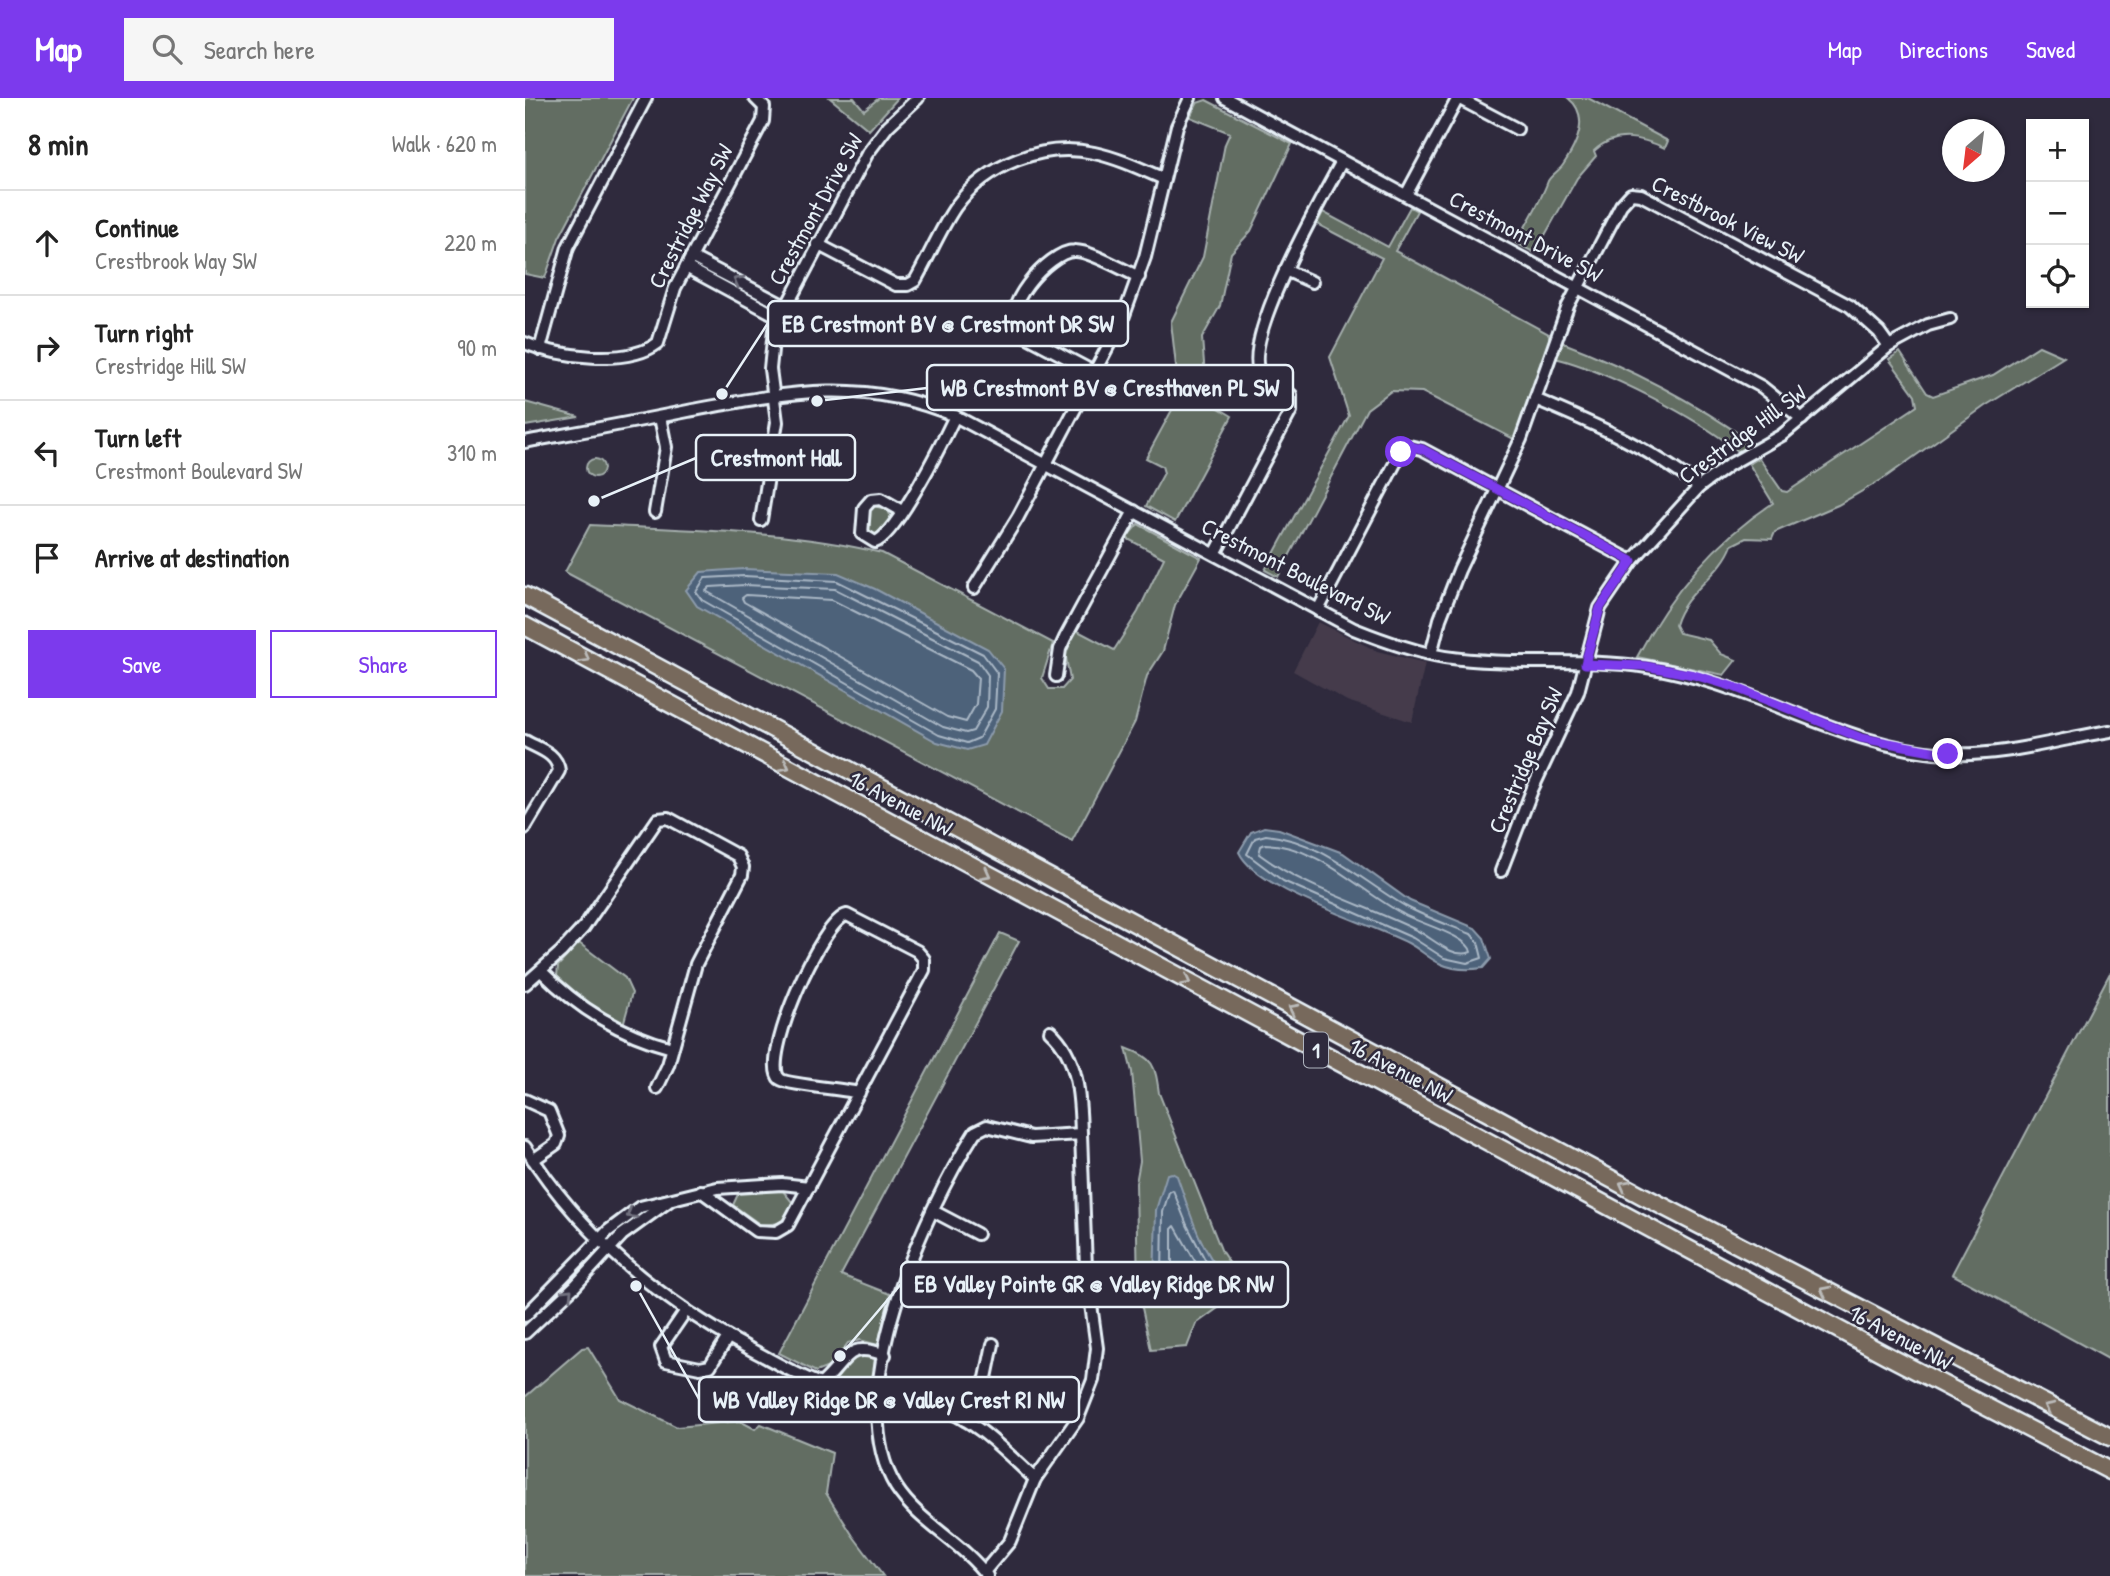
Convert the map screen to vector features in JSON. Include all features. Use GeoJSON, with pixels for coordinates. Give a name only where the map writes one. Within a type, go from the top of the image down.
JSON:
{"type":"FeatureCollection","features":[{"type":"Feature","properties":{"kind":"highway","name":"16 Avenue NW"},"geometry":{"type":"LineString","coordinates":[[525,596],[1631,1189],[2110,1437]]}},
{"type":"Feature","properties":{"kind":"highway","name":"16 Avenue NW"},"geometry":{"type":"LineString","coordinates":[[525,626],[1888,1356],[2110,1471]]}},
{"type":"Feature","properties":{"kind":"street"},"geometry":{"type":"LineString","coordinates":[[525,342],[540,349],[568,247],[646,98]]}},
{"type":"Feature","properties":{"kind":"street","name":"Crestridge Way SW"},"geometry":{"type":"LineString","coordinates":[[540,349],[573,357],[594,357],[652,347],[660,338],[668,305],[763,121],[764,107],[755,98]]}},
{"type":"Feature","properties":{"kind":"street","name":"Crestmont Drive SW"},"geometry":{"type":"LineString","coordinates":[[761,520],[776,434],[770,356],[779,317],[867,154],[888,126],[917,98]]}},
{"type":"Feature","properties":{"kind":"street"},"geometry":{"type":"LineString","coordinates":[[974,588],[1046,464],[1123,318],[1139,277],[1177,126],[1190,98]]}},
{"type":"Feature","properties":{"kind":"street","name":"Crestmont Drive SW"},"geometry":{"type":"LineString","coordinates":[[1225,98],[1762,387],[1802,419]]}},
{"type":"Feature","properties":{"kind":"street"},"geometry":{"type":"LineString","coordinates":[[1406,195],[1458,98],[1517,129]]}},
{"type":"Feature","properties":{"kind":"street"},"geometry":{"type":"LineString","coordinates":[[817,244],[896,285],[904,286],[915,281],[962,199],[986,176],[1012,162],[1042,152],[1084,151],[1110,157],[1164,179]]}},
{"type":"Feature","properties":{"kind":"street"},"geometry":{"type":"LineString","coordinates":[[1215,554],[1292,406],[1289,392],[1261,375],[1257,366],[1268,315],[1285,270],[1342,161]]}},
{"type":"Feature","properties":{"kind":"street","name":"Crestbrook View SW"},"geometry":{"type":"LineString","coordinates":[[1577,286],[1621,205],[1631,194],[1636,194],[1850,306],[1865,318],[1889,346]]}},
{"type":"Feature","properties":{"kind":"street"},"geometry":{"type":"LineString","coordinates":[[1127,384],[1095,373],[1016,330],[1011,319],[1035,275],[1060,255],[1073,250],[1139,277]]}},
{"type":"Feature","properties":{"kind":"street"},"geometry":{"type":"LineString","coordinates":[[689,262],[785,306]]}},
{"type":"Feature","properties":{"kind":"street"},"geometry":{"type":"LineString","coordinates":[[689,262],[779,317]]}},
{"type":"Feature","properties":{"kind":"street"},"geometry":{"type":"LineString","coordinates":[[1285,270],[1312,282]]}},
{"type":"Feature","properties":{"kind":"street"},"geometry":{"type":"LineString","coordinates":[[1431,654],[1440,619],[1459,570],[1500,489],[1577,286]]}},
{"type":"Feature","properties":{"kind":"street","name":"Crestridge Hill SW"},"geometry":{"type":"LineString","coordinates":[[1585,664],[1600,608],[1632,561],[1699,487],[1802,419],[1889,346],[1928,325],[1950,319]]}},
{"type":"Feature","properties":{"kind":"street","name":"Crestmont Boulevard SW"},"geometry":{"type":"LineString","coordinates":[[525,443],[773,395],[799,391],[855,390],[918,402],[955,416],[1318,610],[1377,639],[1431,654],[1457,658],[1645,666],[1694,675],[1734,687],[1843,732],[1922,751],[1948,754],[2012,751],[2110,731]]}},
{"type":"Feature","properties":{"kind":"street"},"geometry":{"type":"LineString","coordinates":[[1535,399],[1629,442],[1667,463],[1699,487]]}},
{"type":"Feature","properties":{"kind":"street"},"geometry":{"type":"LineString","coordinates":[[902,511],[955,416]]}},
{"type":"Feature","properties":{"kind":"street"},"geometry":{"type":"LineString","coordinates":[[655,512],[666,447],[660,417]]}},
{"type":"Feature","properties":{"kind":"street"},"geometry":{"type":"LineString","coordinates":[[1318,610],[1401,452],[1409,446],[1422,449],[1500,489],[1632,561]]}},
{"type":"Feature","properties":{"kind":"street"},"geometry":{"type":"LineString","coordinates":[[1056,676],[1060,649],[1065,638],[1134,511]]}},
{"type":"Feature","properties":{"kind":"street","name":"Crestridge Bay SW"},"geometry":{"type":"LineString","coordinates":[[1501,871],[1532,789],[1571,709],[1585,664]]}},
{"type":"Feature","properties":{"kind":"street"},"geometry":{"type":"LineString","coordinates":[[525,741],[551,755],[559,767],[557,778],[525,828]]}},
{"type":"Feature","properties":{"kind":"street"},"geometry":{"type":"LineString","coordinates":[[525,984],[541,971],[593,916],[658,819],[668,818],[734,853],[743,863],[742,875],[696,964],[672,1048],[657,1088]]}},
{"type":"Feature","properties":{"kind":"street"},"geometry":{"type":"LineString","coordinates":[[701,1191],[756,1231],[771,1233],[788,1224],[859,1093],[925,963],[917,951],[855,917],[844,915],[832,923],[795,994],[783,1026],[774,1068],[778,1077],[785,1082],[859,1093]]}},
{"type":"Feature","properties":{"kind":"street"},"geometry":{"type":"LineString","coordinates":[[541,971],[576,1004],[606,1023],[637,1037],[672,1048]]}},
{"type":"Feature","properties":{"kind":"street"},"geometry":{"type":"LineString","coordinates":[[1050,1031],[1069,1054],[1077,1085],[1081,1134],[1086,1268],[1095,1326],[1095,1367],[1078,1418],[1035,1479],[1010,1541],[986,1574],[920,1514],[897,1487],[882,1455],[877,1430],[878,1400],[885,1355],[903,1277],[933,1211],[979,1129],[991,1126],[1015,1135],[1042,1138],[1081,1134]]}},
{"type":"Feature","properties":{"kind":"street"},"geometry":{"type":"LineString","coordinates":[[525,1100],[549,1111],[559,1136],[556,1144],[533,1160]]}},
{"type":"Feature","properties":{"kind":"street"},"geometry":{"type":"LineString","coordinates":[[525,1147],[565,1203],[599,1241],[643,1281],[685,1312],[821,1384],[878,1400],[935,1407],[965,1420],[1035,1479]]}},
{"type":"Feature","properties":{"kind":"street"},"geometry":{"type":"LineString","coordinates":[[525,1316],[629,1213],[654,1202],[669,1201],[701,1191],[750,1185],[809,1187]]}},
{"type":"Feature","properties":{"kind":"street"},"geometry":{"type":"LineString","coordinates":[[525,1333],[622,1235],[669,1201]]}},
{"type":"Feature","properties":{"kind":"street"},"geometry":{"type":"LineString","coordinates":[[933,1211],[977,1234]]}},
{"type":"Feature","properties":{"kind":"street"},"geometry":{"type":"LineString","coordinates":[[685,1312],[661,1346],[660,1353],[666,1361],[701,1368],[709,1366],[728,1337]]}},
{"type":"Feature","properties":{"kind":"street"},"geometry":{"type":"LineString","coordinates":[[965,1420],[986,1378],[993,1344]]}},
{"type":"Feature","properties":{"kind":"street"},"geometry":{"type":"LineString","coordinates":[[821,1384],[852,1350],[863,1347],[885,1355]]}},
{"type":"Feature","properties":{"kind":"shaded area"},"geometry":{"type":"Polygon","coordinates":[[[1318,622],[1377,651],[1425,663],[1412,722],[1347,701],[1293,671],[1318,622]]]}},
{"type":"Feature","properties":{"kind":"green space"},"geometry":{"type":"Polygon","coordinates":[[[525,98],[633,98],[559,238],[545,278],[525,274],[525,98]]]}},
{"type":"Feature","properties":{"kind":"green space"},"geometry":{"type":"Polygon","coordinates":[[[830,98],[854,98],[864,110],[879,98],[898,98],[869,130],[830,98]]]}},
{"type":"Feature","properties":{"kind":"green space"},"geometry":{"type":"Polygon","coordinates":[[[1568,98],[1588,98],[1668,141],[1665,148],[1637,139],[1619,138],[1594,151],[1596,156],[1577,178],[1535,253],[1516,243],[1548,181],[1563,165],[1576,140],[1579,113],[1568,98]]]}},
{"type":"Feature","properties":{"kind":"green space"},"geometry":{"type":"Polygon","coordinates":[[[1206,100],[1292,144],[1251,231],[1231,253],[1220,306],[1202,338],[1207,401],[1232,416],[1175,522],[1146,506],[1164,473],[1162,466],[1146,458],[1172,410],[1178,384],[1171,322],[1203,257],[1225,144],[1230,133],[1190,117],[1197,103],[1206,100]]]}},
{"type":"Feature","properties":{"kind":"green space"},"geometry":{"type":"Polygon","coordinates":[[[1410,207],[1417,211],[1395,251],[1549,334],[1549,341],[1519,427],[1514,439],[1422,392],[1391,391],[1367,409],[1278,577],[1265,570],[1349,416],[1330,357],[1382,258],[1317,224],[1323,212],[1388,247],[1410,207]]]}},
{"type":"Feature","properties":{"kind":"green space"},"geometry":{"type":"Polygon","coordinates":[[[1561,342],[1660,386],[1752,443],[1738,451],[1699,424],[1625,384],[1555,358],[1561,342]]]}},
{"type":"Feature","properties":{"kind":"green space"},"geometry":{"type":"Polygon","coordinates":[[[2039,346],[2064,357],[1985,406],[1883,479],[1838,505],[1775,532],[1772,539],[1746,538],[1732,545],[1720,566],[1687,602],[1675,625],[1679,633],[1709,640],[1721,654],[1736,660],[1724,675],[1637,657],[1664,612],[1695,571],[1731,535],[1773,503],[1749,464],[1759,458],[1782,491],[1787,492],[1917,406],[1915,395],[1889,359],[1900,352],[1927,393],[1933,396],[1993,375],[2039,346]]]}},
{"type":"Feature","properties":{"kind":"green space"},"geometry":{"type":"Polygon","coordinates":[[[525,402],[579,417],[525,426],[525,402]]]}},
{"type":"Feature","properties":{"kind":"green space"},"geometry":{"type":"Polygon","coordinates":[[[595,459],[601,462],[604,468],[601,474],[595,477],[589,474],[586,468],[589,462],[595,459]]]}},
{"type":"Feature","properties":{"kind":"green space"},"geometry":{"type":"Polygon","coordinates":[[[875,506],[888,510],[891,518],[880,535],[873,536],[867,528],[870,511],[875,506]]]}},
{"type":"Feature","properties":{"kind":"green space"},"geometry":{"type":"Polygon","coordinates":[[[1138,524],[1201,558],[1175,605],[1163,651],[1147,676],[1135,722],[1072,841],[565,572],[590,525],[773,535],[882,553],[1053,643],[1042,678],[1049,689],[1062,689],[1070,680],[1065,652],[1074,629],[1114,650],[1138,612],[1164,558],[1126,538],[1138,524]]]}},
{"type":"Feature","properties":{"kind":"green space"},"geometry":{"type":"Polygon","coordinates":[[[1000,933],[1019,941],[841,1275],[890,1294],[878,1345],[860,1340],[848,1343],[831,1366],[816,1372],[779,1353],[1000,933]]]}},
{"type":"Feature","properties":{"kind":"green space"},"geometry":{"type":"Polygon","coordinates":[[[579,943],[625,978],[632,993],[623,1025],[595,1009],[557,976],[558,966],[579,943]]]}},
{"type":"Feature","properties":{"kind":"green space"},"geometry":{"type":"Polygon","coordinates":[[[2110,973],[2110,1360],[1952,1274],[2110,973]]]}},
{"type":"Feature","properties":{"kind":"green space"},"geometry":{"type":"Polygon","coordinates":[[[1126,1048],[1148,1059],[1154,1069],[1159,1093],[1222,1252],[1236,1273],[1236,1295],[1196,1324],[1187,1347],[1151,1350],[1138,1289],[1136,1183],[1140,1161],[1132,1072],[1126,1048]]]}},
{"type":"Feature","properties":{"kind":"green space"},"geometry":{"type":"Polygon","coordinates":[[[783,1191],[793,1203],[781,1223],[761,1225],[733,1205],[739,1192],[783,1191]]]}},
{"type":"Feature","properties":{"kind":"green space"},"geometry":{"type":"Polygon","coordinates":[[[588,1347],[620,1399],[677,1427],[740,1421],[755,1429],[761,1424],[832,1453],[826,1493],[883,1576],[525,1576],[525,1397],[582,1348],[588,1347]]]}},
{"type":"Feature","properties":{"kind":"green space"},"geometry":{"type":"Polygon","coordinates":[[[862,1353],[875,1357],[873,1382],[864,1387],[836,1380],[851,1358],[862,1353]]]}},
{"type":"Feature","properties":{"kind":"water"},"geometry":{"type":"Polygon","coordinates":[[[744,569],[838,573],[875,589],[988,649],[1004,669],[1002,711],[984,745],[967,750],[937,742],[697,606],[686,590],[701,572],[744,569]]]}},
{"type":"Feature","properties":{"kind":"water"},"geometry":{"type":"Polygon","coordinates":[[[1264,827],[1279,829],[1343,853],[1410,901],[1475,928],[1484,938],[1491,959],[1483,968],[1462,969],[1446,966],[1408,943],[1315,904],[1267,880],[1250,866],[1239,852],[1251,832],[1264,827]]]}},
{"type":"Feature","properties":{"kind":"water"},"geometry":{"type":"Polygon","coordinates":[[[1167,1174],[1177,1176],[1207,1252],[1223,1274],[1222,1281],[1189,1284],[1169,1291],[1154,1284],[1156,1210],[1167,1174]]]}},
{"type":"Feature","properties":{"kind":"place","name":"EB Crestmont BV @ Crestmont DR SW"},"geometry":{"type":"Point","coordinates":[722,394]}},
{"type":"Feature","properties":{"kind":"place","name":"WB Crestmont BV @ Cresthaven PL SW"},"geometry":{"type":"Point","coordinates":[817,401]}},
{"type":"Feature","properties":{"kind":"place","name":"Crestmont Hall"},"geometry":{"type":"Point","coordinates":[594,501]}},
{"type":"Feature","properties":{"kind":"place","name":"WB Valley Ridge DR @ Valley Crest RI NW"},"geometry":{"type":"Point","coordinates":[636,1286]}},
{"type":"Feature","properties":{"kind":"place","name":"EB Valley Pointe GR @ Valley Ridge DR NW"},"geometry":{"type":"Point","coordinates":[840,1356]}},
{"type":"Feature","properties":{"kind":"route"},"geometry":{"type":"LineString","coordinates":[[1401,452],[1409,446],[1422,449],[1632,561],[1600,608],[1589,639],[1585,664],[1645,666],[1694,675],[1734,687],[1861,738],[1948,754]]}}]}
